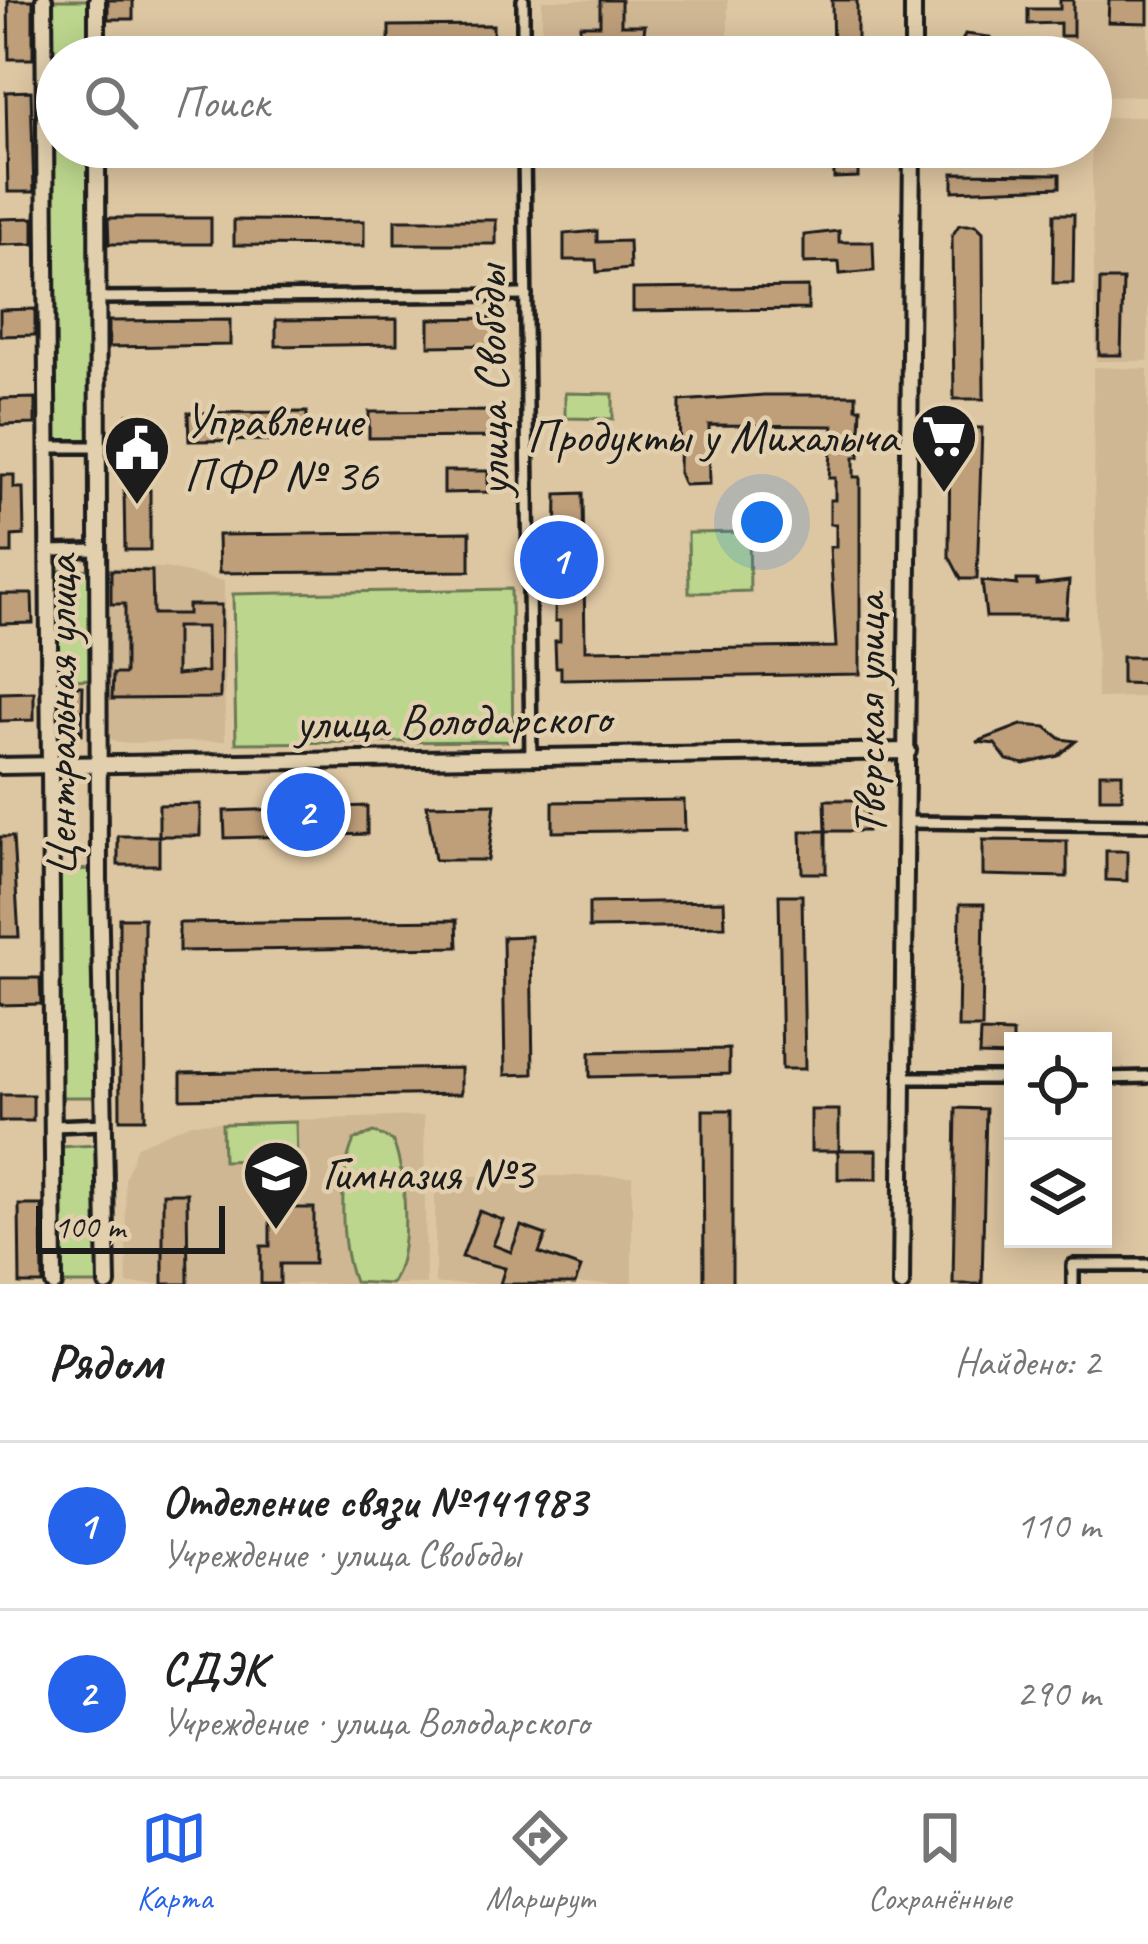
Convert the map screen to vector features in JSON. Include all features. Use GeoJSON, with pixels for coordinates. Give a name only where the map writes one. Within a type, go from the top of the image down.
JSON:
{"type":"FeatureCollection","features":[{"type":"Feature","properties":{"kind":"street","name":"Центральная улица"},"geometry":{"type":"LineString","coordinates":[[44,0],[44,36]]}},
{"type":"Feature","properties":{"kind":"street"},"geometry":{"type":"LineString","coordinates":[[97,0],[97,36]]}},
{"type":"Feature","properties":{"kind":"street"},"geometry":{"type":"LineString","coordinates":[[523,0],[523,36]]}},
{"type":"Feature","properties":{"kind":"street"},"geometry":{"type":"LineString","coordinates":[[913,0],[913,36]]}},
{"type":"Feature","properties":{"kind":"street","name":"Центральная улица"},"geometry":{"type":"LineString","coordinates":[[45,168],[55,1284]]}},
{"type":"Feature","properties":{"kind":"street","name":"Центральная улица"},"geometry":{"type":"LineString","coordinates":[[98,168],[98,765],[107,1284]]}},
{"type":"Feature","properties":{"kind":"street","name":"улица Свободы"},"geometry":{"type":"LineString","coordinates":[[524,168],[531,758]]}},
{"type":"Feature","properties":{"kind":"street","name":"Тверская улица"},"geometry":{"type":"LineString","coordinates":[[901,1284],[912,168]]}},
{"type":"Feature","properties":{"kind":"street"},"geometry":{"type":"LineString","coordinates":[[98,298],[526,295]]}},
{"type":"Feature","properties":{"kind":"street"},"geometry":{"type":"LineString","coordinates":[[47,447],[98,447]]}},
{"type":"Feature","properties":{"kind":"street"},"geometry":{"type":"LineString","coordinates":[[48,551],[99,550]]}},
{"type":"Feature","properties":{"kind":"street","name":"улица Володарского"},"geometry":{"type":"LineString","coordinates":[[0,766],[908,751]]}},
{"type":"Feature","properties":{"kind":"street"},"geometry":{"type":"LineString","coordinates":[[907,822],[1148,825]]}},
{"type":"Feature","properties":{"kind":"street"},"geometry":{"type":"LineString","coordinates":[[1112,1078],[1148,1077]]}},
{"type":"Feature","properties":{"kind":"street"},"geometry":{"type":"LineString","coordinates":[[904,1078],[1004,1078]]}},
{"type":"Feature","properties":{"kind":"street"},"geometry":{"type":"LineString","coordinates":[[53,1126],[104,1124]]}},
{"type":"Feature","properties":{"kind":"street"},"geometry":{"type":"LineString","coordinates":[[1073,1284],[1072,1265],[1148,1265]]}},
{"type":"Feature","properties":{"kind":"shaded area"},"geometry":{"type":"Polygon","coordinates":[[[542,0],[728,0],[728,36],[542,36],[542,0]]]}},
{"type":"Feature","properties":{"kind":"shaded area"},"geometry":{"type":"Polygon","coordinates":[[[1058,0],[1148,0],[1148,96],[1112,97],[1112,36],[1062,36],[1058,0]]]}},
{"type":"Feature","properties":{"kind":"shaded area"},"geometry":{"type":"Polygon","coordinates":[[[1148,116],[1148,361],[1096,361],[1092,168],[1112,168],[1112,118],[1148,116]]]}},
{"type":"Feature","properties":{"kind":"shaded area"},"geometry":{"type":"Polygon","coordinates":[[[1093,367],[1148,369],[1148,697],[1097,698],[1093,367]]]}},
{"type":"Feature","properties":{"kind":"shaded area"},"geometry":{"type":"Polygon","coordinates":[[[103,567],[165,568],[224,581],[225,741],[117,743],[103,733],[103,567]]]}},
{"type":"Feature","properties":{"kind":"shaded area","name":"Гимназия №3"},"geometry":{"type":"Polygon","coordinates":[[[424,1116],[426,1284],[127,1284],[125,1179],[137,1146],[191,1123],[424,1116]]]}},
{"type":"Feature","properties":{"kind":"shaded area"},"geometry":{"type":"Polygon","coordinates":[[[435,1176],[632,1176],[632,1284],[435,1284],[435,1176]]]}},
{"type":"Feature","properties":{"kind":"green space"},"geometry":{"type":"Polygon","coordinates":[[[50,0],[90,0],[89,36],[50,36],[50,0]]]}},
{"type":"Feature","properties":{"kind":"green space"},"geometry":{"type":"Polygon","coordinates":[[[52,168],[89,168],[89,441],[54,441],[52,168]]]}},
{"type":"Feature","properties":{"kind":"green space"},"geometry":{"type":"Polygon","coordinates":[[[565,393],[613,394],[613,419],[565,418],[565,393]]]}},
{"type":"Feature","properties":{"kind":"green space"},"geometry":{"type":"Polygon","coordinates":[[[749,532],[750,591],[689,593],[688,533],[749,532]]]}},
{"type":"Feature","properties":{"kind":"green space"},"geometry":{"type":"Polygon","coordinates":[[[91,569],[92,679],[54,681],[55,571],[91,569]]]}},
{"type":"Feature","properties":{"kind":"green space"},"geometry":{"type":"Polygon","coordinates":[[[511,589],[513,741],[236,743],[233,594],[511,589]]]}},
{"type":"Feature","properties":{"kind":"green space"},"geometry":{"type":"Polygon","coordinates":[[[92,869],[96,1097],[58,1097],[56,871],[92,869]]]}},
{"type":"Feature","properties":{"kind":"green space"},"geometry":{"type":"Polygon","coordinates":[[[296,1122],[297,1159],[223,1161],[222,1124],[296,1122]]]}},
{"type":"Feature","properties":{"kind":"green space"},"geometry":{"type":"Polygon","coordinates":[[[374,1132],[393,1141],[404,1193],[402,1253],[391,1284],[354,1282],[344,1230],[349,1155],[354,1140],[374,1132]]]}},
{"type":"Feature","properties":{"kind":"green space"},"geometry":{"type":"Polygon","coordinates":[[[96,1145],[98,1284],[62,1284],[60,1147],[96,1145]]]}},
{"type":"Feature","properties":{"kind":"building"},"geometry":{"type":"Polygon","coordinates":[[[8,0],[33,0],[33,59],[9,59],[8,0]]]}},
{"type":"Feature","properties":{"kind":"building"},"geometry":{"type":"Polygon","coordinates":[[[108,0],[133,0],[133,19],[108,19],[108,0]]]}},
{"type":"Feature","properties":{"kind":"building"},"geometry":{"type":"Polygon","coordinates":[[[600,0],[621,0],[621,25],[645,25],[644,36],[580,36],[580,25],[600,25],[600,0]]]}},
{"type":"Feature","properties":{"kind":"building"},"geometry":{"type":"Polygon","coordinates":[[[832,0],[857,0],[857,36],[833,36],[832,0]]]}},
{"type":"Feature","properties":{"kind":"building"},"geometry":{"type":"Polygon","coordinates":[[[1060,0],[1073,0],[1073,36],[1060,36],[1060,23],[1028,24],[1028,9],[1060,9],[1060,0]]]}},
{"type":"Feature","properties":{"kind":"building"},"geometry":{"type":"Polygon","coordinates":[[[1109,0],[1148,0],[1148,23],[1108,22],[1109,0]]]}},
{"type":"Feature","properties":{"kind":"building"},"geometry":{"type":"Polygon","coordinates":[[[493,25],[493,36],[389,36],[389,26],[493,25]]]}},
{"type":"Feature","properties":{"kind":"building"},"geometry":{"type":"Polygon","coordinates":[[[31,91],[34,192],[8,192],[6,92],[31,91]]]}},
{"type":"Feature","properties":{"kind":"building"},"geometry":{"type":"Polygon","coordinates":[[[834,168],[858,168],[858,177],[834,178],[834,168]]]}},
{"type":"Feature","properties":{"kind":"building"},"geometry":{"type":"Polygon","coordinates":[[[953,173],[1060,174],[1060,187],[953,191],[953,173]]]}},
{"type":"Feature","properties":{"kind":"building"},"geometry":{"type":"Polygon","coordinates":[[[1054,214],[1074,214],[1073,283],[1053,283],[1054,214]]]}},
{"type":"Feature","properties":{"kind":"building"},"geometry":{"type":"Polygon","coordinates":[[[34,218],[34,244],[0,245],[0,219],[34,218]]]}},
{"type":"Feature","properties":{"kind":"building"},"geometry":{"type":"Polygon","coordinates":[[[108,218],[211,218],[211,244],[109,244],[108,218]]]}},
{"type":"Feature","properties":{"kind":"building"},"geometry":{"type":"Polygon","coordinates":[[[234,220],[364,221],[364,246],[234,245],[234,220]]]}},
{"type":"Feature","properties":{"kind":"building"},"geometry":{"type":"Polygon","coordinates":[[[395,220],[496,220],[496,244],[395,244],[395,220]]]}},
{"type":"Feature","properties":{"kind":"building"},"geometry":{"type":"Polygon","coordinates":[[[959,225],[976,225],[983,232],[984,399],[954,399],[952,236],[959,225]]]}},
{"type":"Feature","properties":{"kind":"building"},"geometry":{"type":"Polygon","coordinates":[[[597,231],[597,242],[629,241],[630,269],[597,272],[596,260],[564,260],[564,234],[597,231]]]}},
{"type":"Feature","properties":{"kind":"building"},"geometry":{"type":"Polygon","coordinates":[[[839,231],[839,242],[873,242],[874,271],[840,274],[839,262],[804,263],[804,235],[839,231]]]}},
{"type":"Feature","properties":{"kind":"building"},"geometry":{"type":"Polygon","coordinates":[[[1100,280],[1123,280],[1121,355],[1099,355],[1100,280]]]}},
{"type":"Feature","properties":{"kind":"building"},"geometry":{"type":"Polygon","coordinates":[[[808,287],[808,309],[633,311],[633,289],[808,287]]]}},
{"type":"Feature","properties":{"kind":"building"},"geometry":{"type":"Polygon","coordinates":[[[35,309],[35,335],[0,336],[0,310],[35,309]]]}},
{"type":"Feature","properties":{"kind":"building"},"geometry":{"type":"Polygon","coordinates":[[[497,318],[497,345],[429,346],[429,319],[497,318]]]}},
{"type":"Feature","properties":{"kind":"building"},"geometry":{"type":"Polygon","coordinates":[[[397,319],[397,344],[276,346],[276,320],[397,319]]]}},
{"type":"Feature","properties":{"kind":"building"},"geometry":{"type":"Polygon","coordinates":[[[230,320],[230,345],[109,347],[109,321],[230,320]]]}},
{"type":"Feature","properties":{"kind":"building"},"geometry":{"type":"Polygon","coordinates":[[[856,395],[856,408],[861,408],[859,457],[854,457],[854,477],[860,477],[860,674],[561,679],[555,641],[560,641],[560,621],[555,621],[557,494],[583,493],[585,650],[836,647],[830,547],[836,547],[836,524],[830,524],[835,478],[829,478],[833,426],[709,425],[710,484],[684,485],[679,473],[680,401],[856,395]]]}},
{"type":"Feature","properties":{"kind":"building"},"geometry":{"type":"Polygon","coordinates":[[[35,398],[35,424],[0,425],[0,399],[35,398]]]}},
{"type":"Feature","properties":{"kind":"building"},"geometry":{"type":"Polygon","coordinates":[[[498,411],[499,437],[369,438],[369,412],[498,411]]]}},
{"type":"Feature","properties":{"kind":"building"},"geometry":{"type":"Polygon","coordinates":[[[307,412],[306,440],[189,441],[188,413],[307,412]]]}},
{"type":"Feature","properties":{"kind":"building"},"geometry":{"type":"Polygon","coordinates":[[[127,414],[151,414],[152,449],[127,450],[127,414]]]}},
{"type":"Feature","properties":{"kind":"building"},"geometry":{"type":"Polygon","coordinates":[[[950,428],[982,428],[977,579],[961,579],[949,556],[950,428]]]}},
{"type":"Feature","properties":{"kind":"building"},"geometry":{"type":"Polygon","coordinates":[[[444,471],[488,471],[488,492],[444,493],[444,471]]]}},
{"type":"Feature","properties":{"kind":"building"},"geometry":{"type":"Polygon","coordinates":[[[1,475],[14,475],[14,488],[23,488],[24,535],[12,536],[12,553],[0,553],[1,475]]]}},
{"type":"Feature","properties":{"kind":"building","name":"Управление ПФР № 36"},"geometry":{"type":"Polygon","coordinates":[[[124,490],[150,490],[150,550],[125,550],[124,490]]]}},
{"type":"Feature","properties":{"kind":"building"},"geometry":{"type":"Polygon","coordinates":[[[470,532],[470,571],[219,573],[218,535],[470,532]]]}},
{"type":"Feature","properties":{"kind":"building"},"geometry":{"type":"Polygon","coordinates":[[[111,570],[152,571],[153,614],[188,614],[188,605],[221,605],[220,698],[112,699],[113,674],[125,674],[125,604],[111,604],[111,570]],[[176,627],[176,675],[207,672],[206,627],[176,627]]]}},
{"type":"Feature","properties":{"kind":"building"},"geometry":{"type":"Polygon","coordinates":[[[1017,580],[1037,580],[1037,585],[1069,581],[1066,617],[986,617],[982,581],[1017,585],[1017,580]]]}},
{"type":"Feature","properties":{"kind":"building"},"geometry":{"type":"Polygon","coordinates":[[[0,594],[32,594],[33,623],[0,624],[0,594]]]}},
{"type":"Feature","properties":{"kind":"building"},"geometry":{"type":"Polygon","coordinates":[[[1122,657],[1148,657],[1148,684],[1122,683],[1122,657]]]}},
{"type":"Feature","properties":{"kind":"building"},"geometry":{"type":"Polygon","coordinates":[[[61,686],[83,686],[82,733],[65,716],[61,686]]]}},
{"type":"Feature","properties":{"kind":"building"},"geometry":{"type":"Polygon","coordinates":[[[34,692],[34,720],[0,721],[0,693],[34,692]]]}},
{"type":"Feature","properties":{"kind":"building"},"geometry":{"type":"Polygon","coordinates":[[[1021,725],[1046,727],[1061,739],[1076,741],[1058,756],[1024,764],[1007,760],[995,744],[977,742],[1021,725]]]}},
{"type":"Feature","properties":{"kind":"building"},"geometry":{"type":"Polygon","coordinates":[[[1100,773],[1122,773],[1122,798],[1100,798],[1100,773]]]}},
{"type":"Feature","properties":{"kind":"building"},"geometry":{"type":"Polygon","coordinates":[[[684,800],[685,830],[553,832],[553,802],[684,800]]]}},
{"type":"Feature","properties":{"kind":"building"},"geometry":{"type":"Polygon","coordinates":[[[825,800],[867,800],[867,831],[826,831],[825,800]]]}},
{"type":"Feature","properties":{"kind":"building"},"geometry":{"type":"Polygon","coordinates":[[[200,804],[200,836],[159,836],[159,805],[200,804]]]}},
{"type":"Feature","properties":{"kind":"building"},"geometry":{"type":"Polygon","coordinates":[[[495,804],[488,860],[435,860],[427,805],[495,804]]]}},
{"type":"Feature","properties":{"kind":"building"},"geometry":{"type":"Polygon","coordinates":[[[367,806],[367,834],[225,838],[224,811],[367,806]]]}},
{"type":"Feature","properties":{"kind":"building"},"geometry":{"type":"Polygon","coordinates":[[[801,831],[826,831],[826,873],[802,873],[801,831]]]}},
{"type":"Feature","properties":{"kind":"building"},"geometry":{"type":"Polygon","coordinates":[[[118,836],[159,836],[159,865],[118,865],[118,836]]]}},
{"type":"Feature","properties":{"kind":"building"},"geometry":{"type":"Polygon","coordinates":[[[0,837],[13,837],[19,937],[0,937],[0,837]]]}},
{"type":"Feature","properties":{"kind":"building"},"geometry":{"type":"Polygon","coordinates":[[[983,840],[1067,841],[1067,877],[983,875],[983,840]]]}},
{"type":"Feature","properties":{"kind":"building"},"geometry":{"type":"Polygon","coordinates":[[[1106,851],[1127,851],[1127,881],[1106,880],[1106,851]]]}},
{"type":"Feature","properties":{"kind":"building"},"geometry":{"type":"Polygon","coordinates":[[[779,895],[802,895],[805,1069],[782,1069],[779,895]]]}},
{"type":"Feature","properties":{"kind":"building"},"geometry":{"type":"Polygon","coordinates":[[[724,901],[725,926],[589,928],[589,903],[724,901]]]}},
{"type":"Feature","properties":{"kind":"building"},"geometry":{"type":"Polygon","coordinates":[[[960,904],[984,904],[982,1028],[958,1028],[960,904]]]}},
{"type":"Feature","properties":{"kind":"building"},"geometry":{"type":"Polygon","coordinates":[[[119,918],[144,918],[145,1119],[120,1119],[119,918]]]}},
{"type":"Feature","properties":{"kind":"building"},"geometry":{"type":"Polygon","coordinates":[[[457,920],[458,947],[179,951],[179,923],[457,920]]]}},
{"type":"Feature","properties":{"kind":"building"},"geometry":{"type":"Polygon","coordinates":[[[531,936],[533,1074],[505,1075],[503,937],[531,936]]]}},
{"type":"Feature","properties":{"kind":"building"},"geometry":{"type":"Polygon","coordinates":[[[0,978],[40,978],[41,1004],[0,1005],[0,978]]]}},
{"type":"Feature","properties":{"kind":"building"},"geometry":{"type":"Polygon","coordinates":[[[980,1032],[1004,1033],[1004,1056],[979,1055],[980,1032]]]}},
{"type":"Feature","properties":{"kind":"building"},"geometry":{"type":"Polygon","coordinates":[[[729,1049],[729,1074],[590,1077],[590,1052],[729,1049]]]}},
{"type":"Feature","properties":{"kind":"building"},"geometry":{"type":"Polygon","coordinates":[[[461,1068],[461,1094],[181,1099],[181,1073],[461,1068]]]}},
{"type":"Feature","properties":{"kind":"building"},"geometry":{"type":"Polygon","coordinates":[[[0,1095],[33,1095],[33,1121],[0,1121],[0,1095]]]}},
{"type":"Feature","properties":{"kind":"building"},"geometry":{"type":"Polygon","coordinates":[[[956,1108],[986,1109],[982,1284],[953,1284],[956,1108]]]}},
{"type":"Feature","properties":{"kind":"building"},"geometry":{"type":"Polygon","coordinates":[[[703,1110],[732,1110],[732,1284],[704,1284],[703,1110]]]}},
{"type":"Feature","properties":{"kind":"building"},"geometry":{"type":"Polygon","coordinates":[[[811,1110],[839,1110],[839,1150],[877,1150],[877,1179],[838,1179],[838,1151],[811,1151],[811,1110]]]}},
{"type":"Feature","properties":{"kind":"building"},"geometry":{"type":"Polygon","coordinates":[[[163,1193],[187,1193],[188,1284],[163,1284],[163,1193]]]}},
{"type":"Feature","properties":{"kind":"building"},"geometry":{"type":"Polygon","coordinates":[[[19,1205],[42,1205],[43,1284],[20,1284],[19,1205]]]}},
{"type":"Feature","properties":{"kind":"building"},"geometry":{"type":"Polygon","coordinates":[[[270,1208],[314,1208],[314,1264],[280,1264],[280,1284],[261,1284],[261,1246],[270,1246],[270,1208]]]}},
{"type":"Feature","properties":{"kind":"building"},"geometry":{"type":"Polygon","coordinates":[[[479,1211],[503,1220],[493,1245],[511,1252],[521,1226],[546,1235],[539,1253],[581,1268],[575,1284],[500,1284],[505,1268],[462,1257],[479,1211]]]}},
{"type":"Feature","properties":{"kind":"place","name":"Продукты у Михалыча"},"geometry":{"type":"Point","coordinates":[944,495]}},
{"type":"Feature","properties":{"kind":"place","name":"Управление ПФР № 36"},"geometry":{"type":"Point","coordinates":[137,507]}},
{"type":"Feature","properties":{"kind":"place","name":"Отделение связи №141983"},"geometry":{"type":"Point","coordinates":[559,560]}},
{"type":"Feature","properties":{"kind":"place","name":"СДЭК"},"geometry":{"type":"Point","coordinates":[306,812]}},
{"type":"Feature","properties":{"kind":"place","name":"Гимназия №3"},"geometry":{"type":"Point","coordinates":[276,1232]}}]}
